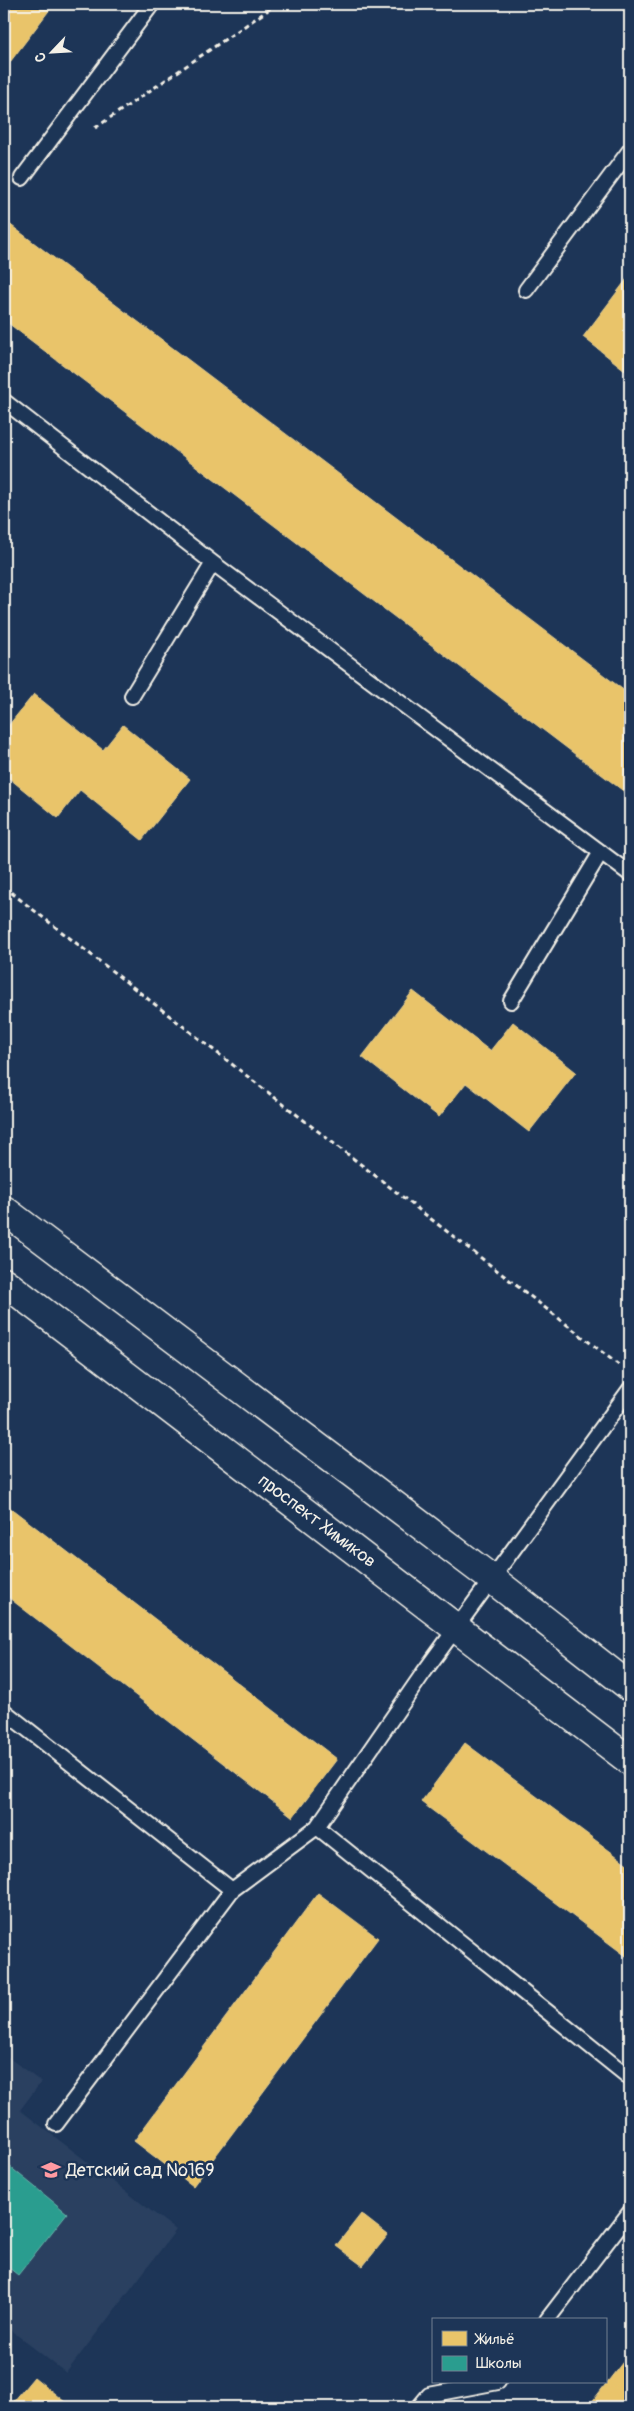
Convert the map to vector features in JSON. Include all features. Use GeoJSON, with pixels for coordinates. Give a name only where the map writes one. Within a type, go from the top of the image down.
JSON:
{"type":"FeatureCollection","features":[{"type":"Feature","properties":{"kind":"main road"},"geometry":{"type":"LineString","coordinates":[[4,1210],[492,1579],[630,1687]]}},
{"type":"Feature","properties":{"kind":"main road","name":"проспект Химиков"},"geometry":{"type":"LineString","coordinates":[[4,1282],[630,1761]]}},
{"type":"Feature","properties":{"kind":"lane"},"geometry":{"type":"LineString","coordinates":[[22,178],[152,4]]}},
{"type":"Feature","properties":{"kind":"lane"},"geometry":{"type":"LineString","coordinates":[[526,290],[630,150]]}},
{"type":"Feature","properties":{"kind":"lane"},"geometry":{"type":"LineString","coordinates":[[4,401],[213,563],[630,874]]}},
{"type":"Feature","properties":{"kind":"lane"},"geometry":{"type":"LineString","coordinates":[[132,696],[213,563]]}},
{"type":"Feature","properties":{"kind":"lane"},"geometry":{"type":"LineString","coordinates":[[511,1000],[601,852]]}},
{"type":"Feature","properties":{"kind":"lane"},"geometry":{"type":"LineString","coordinates":[[56,2124],[232,1890],[317,1827],[457,1627],[630,1389]]}},
{"type":"Feature","properties":{"kind":"lane"},"geometry":{"type":"LineString","coordinates":[[4,1711],[232,1890]]}},
{"type":"Feature","properties":{"kind":"lane"},"geometry":{"type":"LineString","coordinates":[[317,1827],[630,2078]]}},
{"type":"Feature","properties":{"kind":"lane"},"geometry":{"type":"LineString","coordinates":[[549,2318],[630,2212]]}},
{"type":"Feature","properties":{"kind":"lane"},"geometry":{"type":"LineString","coordinates":[[419,2407],[429,2395],[487,2384]]}},
{"type":"Feature","properties":{"kind":"path"},"geometry":{"type":"LineString","coordinates":[[88,133],[277,4]]}},
{"type":"Feature","properties":{"kind":"path"},"geometry":{"type":"LineString","coordinates":[[4,888],[622,1368]]}},
{"type":"Feature","properties":{"kind":"shaded area","name":"Детский сад №169"},"geometry":{"type":"Polygon","coordinates":[[[4,2054],[41,2082],[20,2110],[176,2230],[66,2373],[4,2325],[4,2054]]]}},
{"type":"Feature","properties":{"kind":"building: Жильё"},"geometry":{"type":"Polygon","coordinates":[[[4,4],[54,4],[4,70],[4,4]]]}},
{"type":"Feature","properties":{"kind":"building: Жильё"},"geometry":{"type":"Polygon","coordinates":[[[4,220],[630,695],[630,796],[4,320],[4,220]]]}},
{"type":"Feature","properties":{"kind":"building: Жильё"},"geometry":{"type":"Polygon","coordinates":[[[630,275],[630,374],[583,337],[630,275]]]}},
{"type":"Feature","properties":{"kind":"building: Жильё"},"geometry":{"type":"Polygon","coordinates":[[[34,694],[103,750],[123,725],[190,779],[142,840],[80,790],[58,818],[4,774],[4,731],[34,694]]]}},
{"type":"Feature","properties":{"kind":"building: Жильё"},"geometry":{"type":"Polygon","coordinates":[[[413,991],[490,1051],[513,1022],[576,1072],[529,1132],[466,1083],[439,1117],[362,1057],[413,991]]]}},
{"type":"Feature","properties":{"kind":"building: Жильё"},"geometry":{"type":"Polygon","coordinates":[[[4,1503],[337,1759],[293,1817],[4,1594],[4,1503]]]}},
{"type":"Feature","properties":{"kind":"building: Жильё"},"geometry":{"type":"Polygon","coordinates":[[[465,1743],[630,1866],[630,1959],[421,1802],[465,1743]]]}},
{"type":"Feature","properties":{"kind":"building: Жильё"},"geometry":{"type":"Polygon","coordinates":[[[318,1893],[378,1938],[193,2186],[134,2141],[318,1893]]]}},
{"type":"Feature","properties":{"kind":"building: Жильё"},"geometry":{"type":"Polygon","coordinates":[[[361,2214],[388,2235],[363,2266],[336,2246],[361,2214]]]}},
{"type":"Feature","properties":{"kind":"building: Жильё"},"geometry":{"type":"Polygon","coordinates":[[[630,2353],[630,2407],[588,2407],[630,2353]]]}},
{"type":"Feature","properties":{"kind":"building: Жильё"},"geometry":{"type":"Polygon","coordinates":[[[34,2377],[71,2407],[9,2407],[34,2377]]]}},
{"type":"Feature","properties":{"kind":"building: Школы"},"geometry":{"type":"Polygon","coordinates":[[[4,2162],[67,2213],[18,2275],[4,2264],[4,2162]]]}},
{"type":"Feature","properties":{"kind":"place","name":"Детский сад №169"},"geometry":{"type":"Point","coordinates":[51,2170]}}]}
